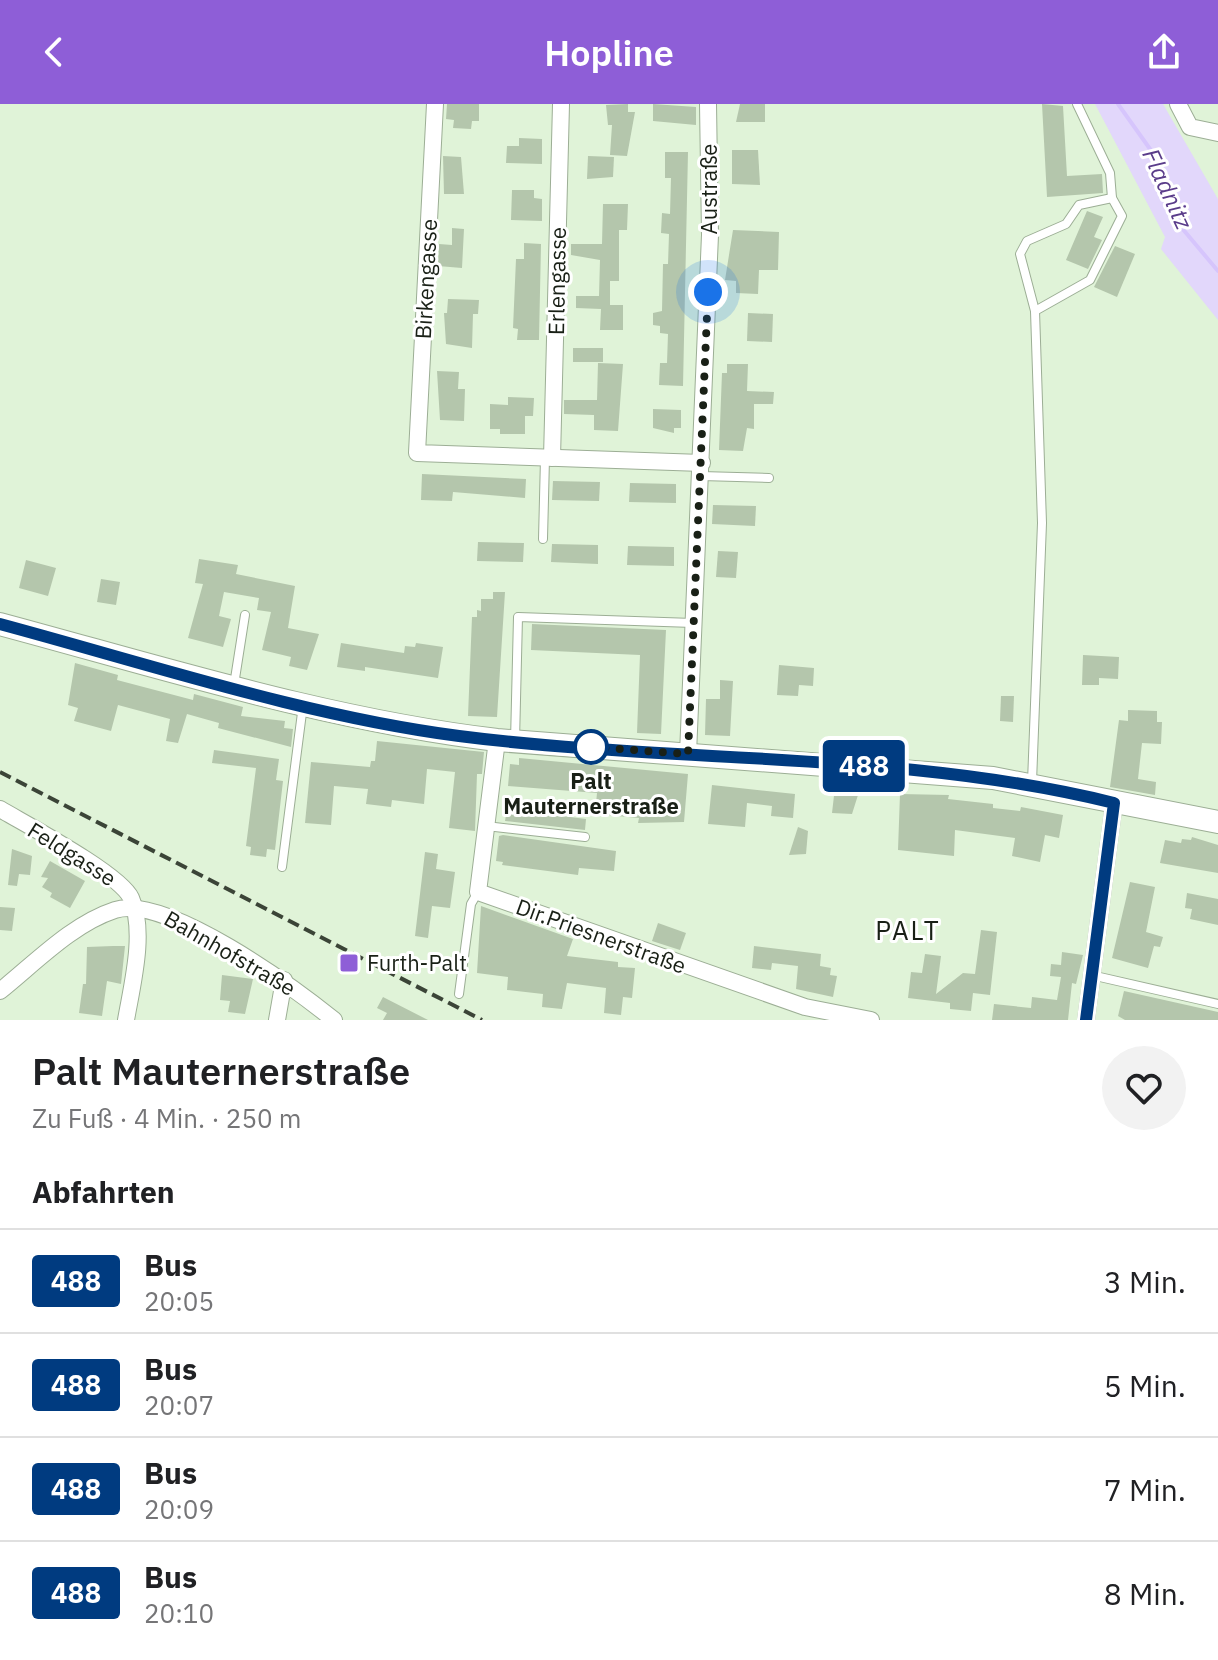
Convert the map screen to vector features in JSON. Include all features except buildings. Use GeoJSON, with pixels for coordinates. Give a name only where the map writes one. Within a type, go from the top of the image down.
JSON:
{"type":"FeatureCollection","features":[{"type":"Feature","properties":{"kind":"street","name":"Birkengasse"},"geometry":{"type":"LineString","coordinates":[[435,104],[417,453],[549,458]]}},
{"type":"Feature","properties":{"kind":"street","name":"Erlengasse"},"geometry":{"type":"LineString","coordinates":[[549,458],[561,104]]}},
{"type":"Feature","properties":{"kind":"street","name":"Austraße"},"geometry":{"type":"LineString","coordinates":[[688,754],[710,235],[708,104]]}},
{"type":"Feature","properties":{"kind":"street"},"geometry":{"type":"LineString","coordinates":[[1178,104],[1190,127],[1218,133]]}},
{"type":"Feature","properties":{"kind":"street"},"geometry":{"type":"LineString","coordinates":[[549,458],[702,470]]}},
{"type":"Feature","properties":{"kind":"street"},"geometry":{"type":"LineString","coordinates":[[0,624],[303,704],[417,729],[506,741],[917,771],[1032,783],[1114,803],[1218,822]]}},
{"type":"Feature","properties":{"kind":"street"},"geometry":{"type":"LineString","coordinates":[[478,892],[486,826],[506,741]]}},
{"type":"Feature","properties":{"kind":"street"},"geometry":{"type":"LineString","coordinates":[[1086,1020],[1114,803]]}},
{"type":"Feature","properties":{"kind":"street","name":"Feldgasse"},"geometry":{"type":"LineString","coordinates":[[0,809],[114,879],[130,896],[134,907]]}},
{"type":"Feature","properties":{"kind":"street","name":"Dir.Priesnerstraße"},"geometry":{"type":"LineString","coordinates":[[478,892],[805,1007],[871,1020]]}},
{"type":"Feature","properties":{"kind":"street"},"geometry":{"type":"LineString","coordinates":[[126,1020],[137,922],[134,907]]}},
{"type":"Feature","properties":{"kind":"street","name":"Bahnhofstraße"},"geometry":{"type":"LineString","coordinates":[[0,991],[93,919],[134,907],[165,914],[284,980],[334,1020]]}},
{"type":"Feature","properties":{"kind":"street"},"geometry":{"type":"LineString","coordinates":[[280,1016],[284,980]]}},
{"type":"Feature","properties":{"kind":"lane"},"geometry":{"type":"LineString","coordinates":[[1035,311],[1090,280],[1122,216],[1112,198],[1110,173],[1077,104]]}},
{"type":"Feature","properties":{"kind":"lane"},"geometry":{"type":"LineString","coordinates":[[1032,783],[1042,523],[1035,311],[1020,254],[1027,241],[1066,224],[1079,205],[1112,198]]}},
{"type":"Feature","properties":{"kind":"lane"},"geometry":{"type":"LineString","coordinates":[[543,539],[549,458]]}},
{"type":"Feature","properties":{"kind":"lane"},"geometry":{"type":"LineString","coordinates":[[702,470],[769,478]]}},
{"type":"Feature","properties":{"kind":"lane"},"geometry":{"type":"LineString","coordinates":[[234,686],[245,615]]}},
{"type":"Feature","properties":{"kind":"lane"},"geometry":{"type":"LineString","coordinates":[[506,741],[518,617],[693,623]]}},
{"type":"Feature","properties":{"kind":"lane"},"geometry":{"type":"LineString","coordinates":[[282,867],[303,704]]}},
{"type":"Feature","properties":{"kind":"lane"},"geometry":{"type":"LineString","coordinates":[[486,826],[585,837]]}},
{"type":"Feature","properties":{"kind":"lane"},"geometry":{"type":"LineString","coordinates":[[459,994],[471,904],[478,892]]}},
{"type":"Feature","properties":{"kind":"lane"},"geometry":{"type":"LineString","coordinates":[[1091,975],[1218,1004]]}},
{"type":"Feature","properties":{"kind":"shaded area"},"geometry":{"type":"Polygon","coordinates":[[[1095,104],[1163,104],[1218,199],[1218,320],[1161,249],[1165,237],[1095,104]]]}},
{"type":"Feature","properties":{"kind":"waterway","name":"Fladnitz"},"geometry":{"type":"LineString","coordinates":[[1118,104],[1160,163],[1181,227],[1218,271]]}},
{"type":"Feature","properties":{"kind":"railway"},"geometry":{"type":"LineString","coordinates":[[0,772],[482,1020]]}},
{"type":"Feature","properties":{"kind":"bus line","name":"488"},"geometry":{"type":"LineString","coordinates":[[0,624],[303,704],[456,736],[947,773],[1032,783],[1114,803],[1086,1020]]}},
{"type":"Feature","properties":{"kind":"place","name":"Palt Mauternerstraße"},"geometry":{"type":"Point","coordinates":[591,747]}},
{"type":"Feature","properties":{"kind":"place","name":"Furth-Palt"},"geometry":{"type":"Point","coordinates":[349,963]}},
{"type":"Feature","properties":{"kind":"district","name":"PALT"},"geometry":{"type":"Point","coordinates":[908,931]}},
{"type":"Feature","properties":{"kind":"route"},"geometry":{"type":"LineString","coordinates":[[591,747],[688,754],[708,292]]}}]}
